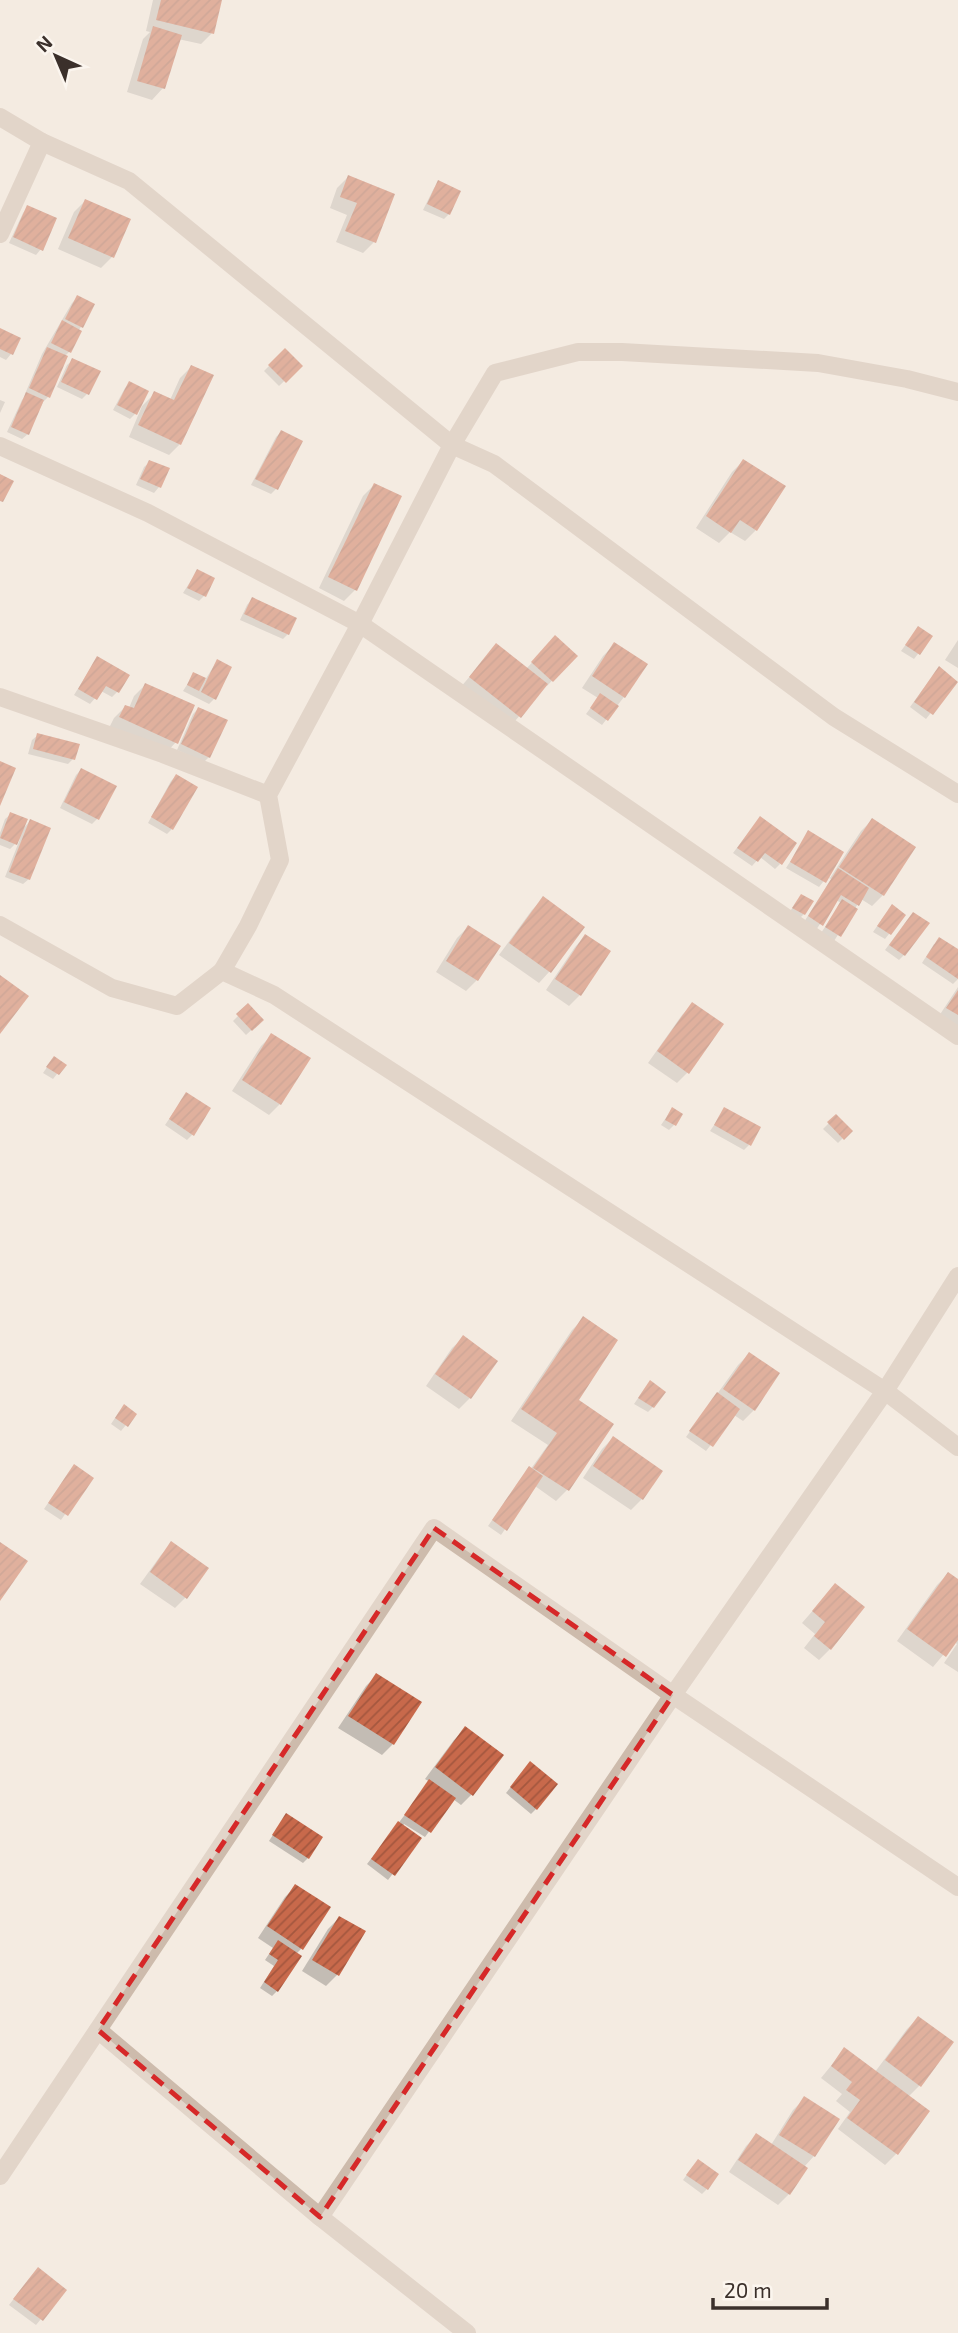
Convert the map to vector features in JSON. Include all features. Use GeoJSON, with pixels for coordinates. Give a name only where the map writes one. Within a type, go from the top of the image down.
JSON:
{"type":"FeatureCollection","features":[{"type":"Feature","properties":{"kind":"street"},"geometry":{"type":"LineString","coordinates":[[0,117],[42,142],[129,181],[452,445],[494,464],[834,717],[958,794]]}},
{"type":"Feature","properties":{"kind":"street"},"geometry":{"type":"LineString","coordinates":[[0,234],[42,142]]}},
{"type":"Feature","properties":{"kind":"street"},"geometry":{"type":"LineString","coordinates":[[0,925],[112,988],[177,1006],[222,971],[248,926],[280,860],[268,795],[452,445],[495,373],[578,352],[622,352],[818,363],[907,379],[958,392]]}},
{"type":"Feature","properties":{"kind":"street"},"geometry":{"type":"LineString","coordinates":[[0,446],[148,513],[360,624],[958,1036]]}},
{"type":"Feature","properties":{"kind":"street"},"geometry":{"type":"LineString","coordinates":[[0,697],[163,754],[268,795]]}},
{"type":"Feature","properties":{"kind":"street"},"geometry":{"type":"LineString","coordinates":[[222,971],[274,995],[885,1391],[958,1447]]}},
{"type":"Feature","properties":{"kind":"street"},"geometry":{"type":"LineString","coordinates":[[320,2217],[673,1695],[885,1391],[958,1276]]}},
{"type":"Feature","properties":{"kind":"street"},"geometry":{"type":"LineString","coordinates":[[0,2176],[434,1528],[673,1695],[958,1887]]}},
{"type":"Feature","properties":{"kind":"street"},"geometry":{"type":"LineString","coordinates":[[98,2030],[320,2217],[467,2333]]}},
{"type":"Feature","properties":{"kind":"highlighted area"},"geometry":{"type":"Polygon","coordinates":[[[434,1528],[673,1695],[320,2217],[98,2030],[434,1528]]]}},
{"type":"Feature","properties":{"kind":"building"},"geometry":{"type":"Polygon","coordinates":[[[161,0],[222,0],[214,34],[156,20],[161,0]]]}},
{"type":"Feature","properties":{"kind":"building"},"geometry":{"type":"Polygon","coordinates":[[[153,26],[182,35],[165,89],[137,81],[153,26]]]}},
{"type":"Feature","properties":{"kind":"building"},"geometry":{"type":"Polygon","coordinates":[[[348,175],[395,194],[376,243],[345,231],[357,203],[340,197],[348,175]]]}},
{"type":"Feature","properties":{"kind":"building"},"geometry":{"type":"Polygon","coordinates":[[[438,180],[461,191],[450,215],[427,204],[438,180]]]}},
{"type":"Feature","properties":{"kind":"building"},"geometry":{"type":"Polygon","coordinates":[[[85,199],[131,219],[114,258],[68,238],[85,199]]]}},
{"type":"Feature","properties":{"kind":"building"},"geometry":{"type":"Polygon","coordinates":[[[27,205],[57,218],[43,251],[13,237],[27,205]]]}},
{"type":"Feature","properties":{"kind":"building"},"geometry":{"type":"Polygon","coordinates":[[[77,295],[95,304],[83,328],[65,319],[77,295]]]}},
{"type":"Feature","properties":{"kind":"building"},"geometry":{"type":"Polygon","coordinates":[[[62,320],[82,331],[71,353],[51,343],[62,320]]]}},
{"type":"Feature","properties":{"kind":"building"},"geometry":{"type":"Polygon","coordinates":[[[0,328],[21,338],[13,355],[0,349],[0,328]]]}},
{"type":"Feature","properties":{"kind":"building"},"geometry":{"type":"Polygon","coordinates":[[[47,347],[68,356],[50,398],[29,388],[47,347]]]}},
{"type":"Feature","properties":{"kind":"building"},"geometry":{"type":"Polygon","coordinates":[[[285,348],[303,366],[286,383],[268,365],[285,348]]]}},
{"type":"Feature","properties":{"kind":"building"},"geometry":{"type":"Polygon","coordinates":[[[72,358],[101,371],[89,395],[61,382],[72,358]]]}},
{"type":"Feature","properties":{"kind":"building"},"geometry":{"type":"Polygon","coordinates":[[[191,365],[214,375],[181,445],[138,425],[154,391],[174,400],[191,365]]]}},
{"type":"Feature","properties":{"kind":"building"},"geometry":{"type":"Polygon","coordinates":[[[129,381],[149,391],[137,415],[117,405],[129,381]]]}},
{"type":"Feature","properties":{"kind":"building"},"geometry":{"type":"Polygon","coordinates":[[[26,392],[44,400],[29,435],[11,427],[26,392]]]}},
{"type":"Feature","properties":{"kind":"building"},"geometry":{"type":"Polygon","coordinates":[[[281,430],[303,441],[278,490],[255,479],[281,430]]]}},
{"type":"Feature","properties":{"kind":"building"},"geometry":{"type":"Polygon","coordinates":[[[743,459],[786,486],[757,531],[740,520],[731,533],[706,516],[743,459]]]}},
{"type":"Feature","properties":{"kind":"building"},"geometry":{"type":"Polygon","coordinates":[[[149,460],[170,468],[161,488],[140,479],[149,460]]]}},
{"type":"Feature","properties":{"kind":"building"},"geometry":{"type":"Polygon","coordinates":[[[0,474],[14,481],[3,502],[0,501],[0,474]]]}},
{"type":"Feature","properties":{"kind":"building"},"geometry":{"type":"Polygon","coordinates":[[[374,483],[402,496],[357,591],[328,577],[374,483]]]}},
{"type":"Feature","properties":{"kind":"building"},"geometry":{"type":"Polygon","coordinates":[[[197,569],[215,578],[206,597],[187,588],[197,569]]]}},
{"type":"Feature","properties":{"kind":"building"},"geometry":{"type":"Polygon","coordinates":[[[252,597],[297,618],[289,635],[244,614],[252,597]]]}},
{"type":"Feature","properties":{"kind":"building"},"geometry":{"type":"Polygon","coordinates":[[[918,626],[933,636],[920,655],[905,645],[918,626]]]}},
{"type":"Feature","properties":{"kind":"building"},"geometry":{"type":"Polygon","coordinates":[[[555,635],[578,656],[553,682],[531,662],[555,635]]]}},
{"type":"Feature","properties":{"kind":"building"},"geometry":{"type":"Polygon","coordinates":[[[614,642],[648,664],[625,698],[592,676],[614,642]]]}},
{"type":"Feature","properties":{"kind":"building"},"geometry":{"type":"Polygon","coordinates":[[[496,643],[548,684],[521,718],[469,677],[496,643]]]}},
{"type":"Feature","properties":{"kind":"building"},"geometry":{"type":"Polygon","coordinates":[[[97,656],[130,675],[119,693],[106,686],[97,700],[78,689],[97,656]]]}},
{"type":"Feature","properties":{"kind":"building"},"geometry":{"type":"Polygon","coordinates":[[[217,659],[232,667],[216,700],[201,692],[217,659]]]}},
{"type":"Feature","properties":{"kind":"building"},"geometry":{"type":"Polygon","coordinates":[[[939,666],[958,682],[933,715],[914,702],[939,666]]]}},
{"type":"Feature","properties":{"kind":"building"},"geometry":{"type":"Polygon","coordinates":[[[193,672],[206,678],[199,691],[187,685],[193,672]]]}},
{"type":"Feature","properties":{"kind":"building"},"geometry":{"type":"Polygon","coordinates":[[[145,683],[195,705],[178,744],[119,717],[125,705],[134,708],[145,683]]]}},
{"type":"Feature","properties":{"kind":"building"},"geometry":{"type":"Polygon","coordinates":[[[600,693],[619,706],[608,721],[590,708],[600,693]]]}},
{"type":"Feature","properties":{"kind":"building"},"geometry":{"type":"Polygon","coordinates":[[[198,707],[228,720],[210,758],[181,744],[198,707]]]}},
{"type":"Feature","properties":{"kind":"building"},"geometry":{"type":"Polygon","coordinates":[[[37,733],[80,744],[75,760],[33,749],[37,733]]]}},
{"type":"Feature","properties":{"kind":"building"},"geometry":{"type":"Polygon","coordinates":[[[0,761],[16,768],[0,806],[0,761]]]}},
{"type":"Feature","properties":{"kind":"building"},"geometry":{"type":"Polygon","coordinates":[[[81,768],[117,786],[99,820],[64,802],[81,768]]]}},
{"type":"Feature","properties":{"kind":"building"},"geometry":{"type":"Polygon","coordinates":[[[176,774],[198,787],[173,830],[151,817],[176,774]]]}},
{"type":"Feature","properties":{"kind":"building"},"geometry":{"type":"Polygon","coordinates":[[[10,812],[28,819],[17,845],[0,838],[10,812]]]}},
{"type":"Feature","properties":{"kind":"building"},"geometry":{"type":"Polygon","coordinates":[[[760,816],[797,843],[782,865],[765,853],[758,862],[737,848],[760,816]]]}},
{"type":"Feature","properties":{"kind":"building"},"geometry":{"type":"Polygon","coordinates":[[[872,818],[916,847],[884,896],[839,867],[872,818]]]}},
{"type":"Feature","properties":{"kind":"building"},"geometry":{"type":"Polygon","coordinates":[[[30,819],[51,828],[30,880],[9,872],[30,819]]]}},
{"type":"Feature","properties":{"kind":"building"},"geometry":{"type":"Polygon","coordinates":[[[808,830],[844,852],[826,883],[790,862],[808,830]]]}},
{"type":"Feature","properties":{"kind":"building"},"geometry":{"type":"Polygon","coordinates":[[[838,868],[869,888],[859,906],[841,895],[823,926],[808,916],[838,868]]]}},
{"type":"Feature","properties":{"kind":"building"},"geometry":{"type":"Polygon","coordinates":[[[801,894],[814,901],[805,915],[792,908],[801,894]]]}},
{"type":"Feature","properties":{"kind":"building"},"geometry":{"type":"Polygon","coordinates":[[[543,896],[585,927],[551,973],[509,943],[543,896]]]}},
{"type":"Feature","properties":{"kind":"building"},"geometry":{"type":"Polygon","coordinates":[[[842,899],[858,909],[841,937],[825,927],[842,899]]]}},
{"type":"Feature","properties":{"kind":"building"},"geometry":{"type":"Polygon","coordinates":[[[892,904],[906,915],[891,935],[877,926],[892,904]]]}},
{"type":"Feature","properties":{"kind":"building"},"geometry":{"type":"Polygon","coordinates":[[[913,912],[930,923],[905,956],[889,945],[913,912]]]}},
{"type":"Feature","properties":{"kind":"building"},"geometry":{"type":"Polygon","coordinates":[[[468,925],[501,946],[478,981],[446,961],[468,925]]]}},
{"type":"Feature","properties":{"kind":"building"},"geometry":{"type":"Polygon","coordinates":[[[585,934],[611,951],[581,996],[555,979],[585,934]]]}},
{"type":"Feature","properties":{"kind":"building"},"geometry":{"type":"Polygon","coordinates":[[[939,937],[958,949],[958,979],[926,957],[939,937]]]}},
{"type":"Feature","properties":{"kind":"building"},"geometry":{"type":"Polygon","coordinates":[[[0,975],[29,996],[0,1034],[0,975]]]}},
{"type":"Feature","properties":{"kind":"building"},"geometry":{"type":"Polygon","coordinates":[[[958,990],[958,1015],[946,1008],[958,990]]]}},
{"type":"Feature","properties":{"kind":"building"},"geometry":{"type":"Polygon","coordinates":[[[692,1002],[724,1024],[689,1074],[657,1051],[692,1002]]]}},
{"type":"Feature","properties":{"kind":"building"},"geometry":{"type":"Polygon","coordinates":[[[248,1003],[264,1020],[252,1031],[236,1014],[248,1003]]]}},
{"type":"Feature","properties":{"kind":"building"},"geometry":{"type":"Polygon","coordinates":[[[271,1033],[311,1058],[281,1105],[242,1080],[271,1033]]]}},
{"type":"Feature","properties":{"kind":"building"},"geometry":{"type":"Polygon","coordinates":[[[54,1056],[67,1065],[59,1075],[46,1067],[54,1056]]]}},
{"type":"Feature","properties":{"kind":"building"},"geometry":{"type":"Polygon","coordinates":[[[186,1092],[211,1108],[194,1136],[169,1119],[186,1092]]]}},
{"type":"Feature","properties":{"kind":"building"},"geometry":{"type":"Polygon","coordinates":[[[672,1107],[683,1114],[676,1126],[665,1120],[672,1107]]]}},
{"type":"Feature","properties":{"kind":"building"},"geometry":{"type":"Polygon","coordinates":[[[724,1107],[761,1127],[751,1146],[714,1125],[724,1107]]]}},
{"type":"Feature","properties":{"kind":"building"},"geometry":{"type":"Polygon","coordinates":[[[836,1114],[853,1131],[844,1140],[827,1122],[836,1114]]]}},
{"type":"Feature","properties":{"kind":"building"},"geometry":{"type":"Polygon","coordinates":[[[583,1316],[618,1340],[579,1400],[614,1424],[569,1491],[533,1468],[557,1433],[521,1409],[583,1316]]]}},
{"type":"Feature","properties":{"kind":"building"},"geometry":{"type":"Polygon","coordinates":[[[463,1335],[498,1361],[471,1399],[435,1374],[463,1335]]]}},
{"type":"Feature","properties":{"kind":"building"},"geometry":{"type":"Polygon","coordinates":[[[749,1352],[780,1373],[755,1411],[723,1389],[749,1352]]]}},
{"type":"Feature","properties":{"kind":"building"},"geometry":{"type":"Polygon","coordinates":[[[650,1380],[666,1392],[654,1408],[638,1398],[650,1380]]]}},
{"type":"Feature","properties":{"kind":"building"},"geometry":{"type":"Polygon","coordinates":[[[717,1392],[740,1409],[713,1447],[689,1431],[717,1392]]]}},
{"type":"Feature","properties":{"kind":"building"},"geometry":{"type":"Polygon","coordinates":[[[124,1404],[137,1414],[128,1427],[115,1418],[124,1404]]]}},
{"type":"Feature","properties":{"kind":"building"},"geometry":{"type":"Polygon","coordinates":[[[613,1436],[663,1471],[643,1500],[593,1466],[613,1436]]]}},
{"type":"Feature","properties":{"kind":"building"},"geometry":{"type":"Polygon","coordinates":[[[74,1464],[94,1478],[68,1516],[48,1503],[74,1464]]]}},
{"type":"Feature","properties":{"kind":"building"},"geometry":{"type":"Polygon","coordinates":[[[529,1466],[543,1476],[507,1531],[492,1520],[529,1466]]]}},
{"type":"Feature","properties":{"kind":"building"},"geometry":{"type":"Polygon","coordinates":[[[171,1541],[209,1568],[187,1599],[150,1572],[171,1541]]]}},
{"type":"Feature","properties":{"kind":"building"},"geometry":{"type":"Polygon","coordinates":[[[0,1542],[28,1561],[0,1601],[0,1542]]]}},
{"type":"Feature","properties":{"kind":"building"},"geometry":{"type":"Polygon","coordinates":[[[948,1572],[958,1579],[958,1640],[946,1657],[907,1629],[948,1572]]]}},
{"type":"Feature","properties":{"kind":"building"},"geometry":{"type":"Polygon","coordinates":[[[835,1583],[865,1607],[831,1650],[814,1636],[825,1622],[812,1611],[835,1583]]]}},
{"type":"Feature","properties":{"kind":"building"},"geometry":{"type":"Polygon","coordinates":[[[376,1673],[422,1702],[394,1745],[348,1716],[376,1673]]]}},
{"type":"Feature","properties":{"kind":"building"},"geometry":{"type":"Polygon","coordinates":[[[465,1726],[504,1755],[473,1796],[435,1767],[465,1726]]]}},
{"type":"Feature","properties":{"kind":"building"},"geometry":{"type":"Polygon","coordinates":[[[530,1761],[558,1784],[537,1810],[510,1787],[530,1761]]]}},
{"type":"Feature","properties":{"kind":"building"},"geometry":{"type":"Polygon","coordinates":[[[429,1779],[456,1798],[431,1833],[404,1815],[429,1779]]]}},
{"type":"Feature","properties":{"kind":"building"},"geometry":{"type":"Polygon","coordinates":[[[286,1813],[323,1837],[309,1859],[272,1835],[286,1813]]]}},
{"type":"Feature","properties":{"kind":"building"},"geometry":{"type":"Polygon","coordinates":[[[398,1821],[422,1838],[395,1876],[371,1859],[398,1821]]]}},
{"type":"Feature","properties":{"kind":"building"},"geometry":{"type":"Polygon","coordinates":[[[295,1884],[331,1907],[303,1950],[267,1926],[295,1884]]]}},
{"type":"Feature","properties":{"kind":"building"},"geometry":{"type":"Polygon","coordinates":[[[339,1916],[366,1931],[339,1976],[312,1960],[339,1916]]]}},
{"type":"Feature","properties":{"kind":"building"},"geometry":{"type":"Polygon","coordinates":[[[278,1940],[302,1956],[278,1992],[264,1982],[278,1960],[269,1954],[278,1940]]]}},
{"type":"Feature","properties":{"kind":"building"},"geometry":{"type":"Polygon","coordinates":[[[918,2016],[954,2042],[921,2087],[885,2060],[918,2016]]]}},
{"type":"Feature","properties":{"kind":"building"},"geometry":{"type":"Polygon","coordinates":[[[844,2047],[930,2111],[898,2155],[847,2118],[860,2100],[846,2090],[852,2082],[831,2066],[844,2047]]]}},
{"type":"Feature","properties":{"kind":"building"},"geometry":{"type":"Polygon","coordinates":[[[804,2096],[840,2119],[815,2157],[779,2135],[804,2096]]]}},
{"type":"Feature","properties":{"kind":"building"},"geometry":{"type":"Polygon","coordinates":[[[756,2133],[808,2168],[790,2195],[738,2160],[756,2133]]]}},
{"type":"Feature","properties":{"kind":"building"},"geometry":{"type":"Polygon","coordinates":[[[698,2159],[719,2174],[708,2190],[686,2175],[698,2159]]]}},
{"type":"Feature","properties":{"kind":"building"},"geometry":{"type":"Polygon","coordinates":[[[38,2267],[67,2290],[43,2321],[13,2299],[38,2267]]]}}]}
